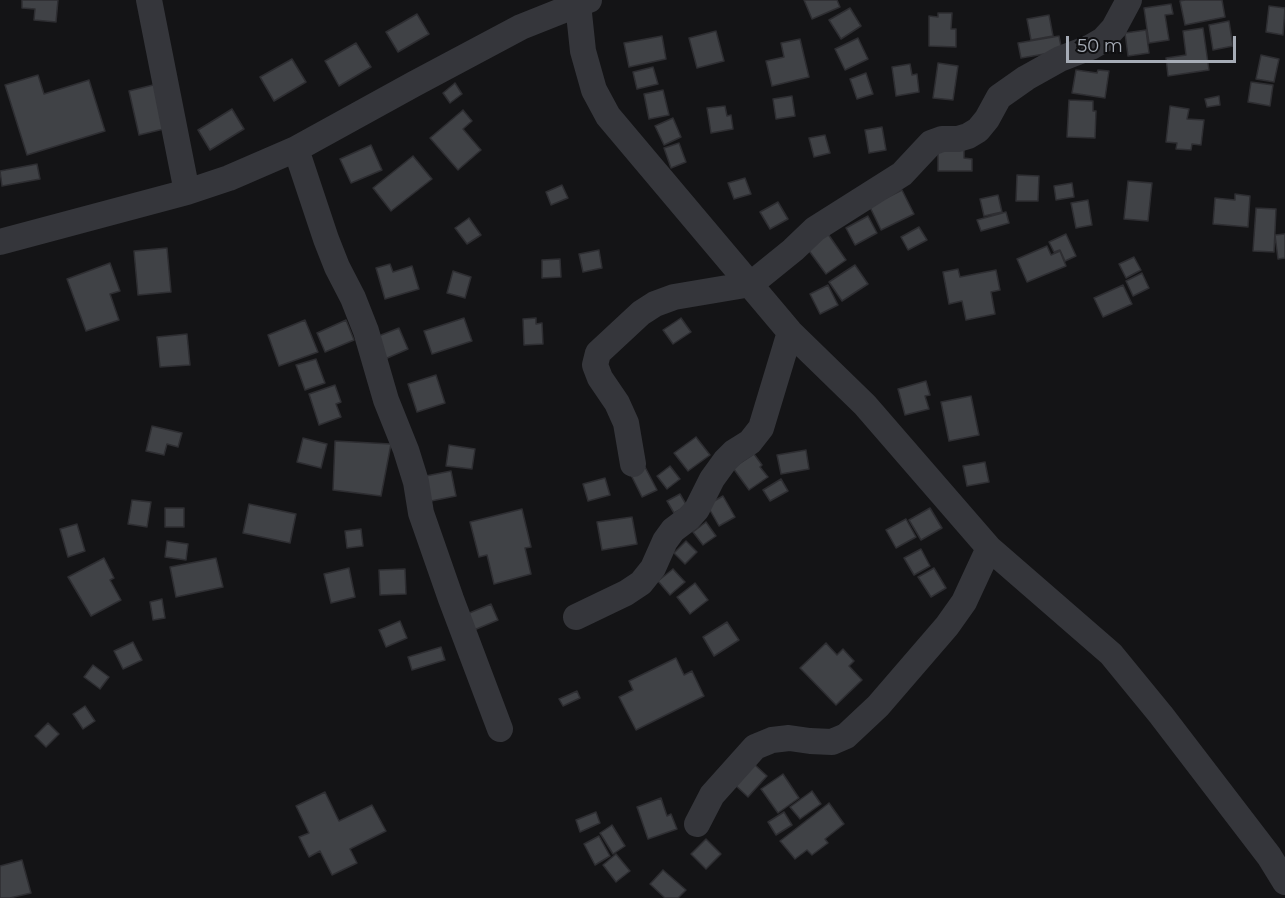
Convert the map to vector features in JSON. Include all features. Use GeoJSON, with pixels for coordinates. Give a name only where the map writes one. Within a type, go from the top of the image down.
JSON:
{"type":"FeatureCollection","features":[{"type":"Feature","properties":{"kind":"street"},"geometry":{"type":"LineString","coordinates":[[149,0],[187,192]]}},
{"type":"Feature","properties":{"kind":"street"},"geometry":{"type":"LineString","coordinates":[[633,464],[626,423],[600,378],[595,364],[598,353],[641,313],[655,304],[674,297],[751,284],[793,250],[815,228],[902,174],[931,143],[942,139],[958,139],[968,136],[978,130],[987,119],[999,97],[1026,78],[1060,59],[1103,40],[1114,28],[1129,0]]}},
{"type":"Feature","properties":{"kind":"street"},"geometry":{"type":"LineString","coordinates":[[0,242],[187,192],[229,178],[296,149],[521,27],[584,2],[583,51],[594,90],[608,116],[790,333],[865,405],[989,548],[1111,654],[1161,715],[1269,856],[1285,882]]}},
{"type":"Feature","properties":{"kind":"street"},"geometry":{"type":"LineString","coordinates":[[296,149],[326,239],[366,331],[386,400],[416,482],[421,513],[500,729]]}},
{"type":"Feature","properties":{"kind":"street"},"geometry":{"type":"LineString","coordinates":[[576,617],[627,593],[641,583],[653,568],[665,541],[673,530],[697,509],[712,479],[725,461],[750,442],[760,428],[790,333]]}},
{"type":"Feature","properties":{"kind":"street"},"geometry":{"type":"LineString","coordinates":[[697,824],[712,795],[756,747],[772,740],[789,738],[832,742],[846,736],[878,706],[947,626],[964,602],[989,548]]}},
{"type":"Feature","properties":{"kind":"building"},"geometry":{"type":"Polygon","coordinates":[[[22,0],[58,0],[56,22],[34,20],[35,9],[22,8],[22,0]]]}},
{"type":"Feature","properties":{"kind":"building"},"geometry":{"type":"Polygon","coordinates":[[[804,0],[837,0],[840,7],[812,19],[804,0]]]}},
{"type":"Feature","properties":{"kind":"building"},"geometry":{"type":"Polygon","coordinates":[[[1222,0],[1225,17],[1185,25],[1180,1],[1222,0]]]}},
{"type":"Feature","properties":{"kind":"building"},"geometry":{"type":"Polygon","coordinates":[[[1171,4],[1173,14],[1165,15],[1169,40],[1149,43],[1144,8],[1171,4]]]}},
{"type":"Feature","properties":{"kind":"building"},"geometry":{"type":"Polygon","coordinates":[[[1269,6],[1285,8],[1283,35],[1266,32],[1269,6]]]}},
{"type":"Feature","properties":{"kind":"building"},"geometry":{"type":"Polygon","coordinates":[[[850,8],[861,26],[841,39],[829,20],[850,8]]]}},
{"type":"Feature","properties":{"kind":"building"},"geometry":{"type":"Polygon","coordinates":[[[938,13],[952,13],[951,29],[956,29],[956,47],[929,46],[929,16],[938,17],[938,13]]]}},
{"type":"Feature","properties":{"kind":"building"},"geometry":{"type":"Polygon","coordinates":[[[417,14],[429,34],[398,52],[386,32],[417,14]]]}},
{"type":"Feature","properties":{"kind":"building"},"geometry":{"type":"Polygon","coordinates":[[[1049,15],[1053,36],[1031,40],[1027,19],[1049,15]]]}},
{"type":"Feature","properties":{"kind":"building"},"geometry":{"type":"Polygon","coordinates":[[[1229,21],[1233,46],[1213,50],[1209,25],[1229,21]]]}},
{"type":"Feature","properties":{"kind":"building"},"geometry":{"type":"Polygon","coordinates":[[[1203,28],[1209,70],[1168,76],[1166,58],[1186,55],[1183,31],[1203,28]]]}},
{"type":"Feature","properties":{"kind":"building"},"geometry":{"type":"Polygon","coordinates":[[[1146,30],[1149,53],[1128,56],[1125,33],[1146,30]]]}},
{"type":"Feature","properties":{"kind":"building"},"geometry":{"type":"Polygon","coordinates":[[[716,31],[724,61],[697,68],[689,38],[716,31]]]}},
{"type":"Feature","properties":{"kind":"building"},"geometry":{"type":"Polygon","coordinates":[[[662,36],[666,59],[629,67],[624,43],[662,36]]]}},
{"type":"Feature","properties":{"kind":"building"},"geometry":{"type":"Polygon","coordinates":[[[1059,36],[1062,51],[1021,58],[1018,43],[1059,36]]]}},
{"type":"Feature","properties":{"kind":"building"},"geometry":{"type":"Polygon","coordinates":[[[858,38],[868,59],[845,70],[835,49],[858,38]]]}},
{"type":"Feature","properties":{"kind":"building"},"geometry":{"type":"Polygon","coordinates":[[[800,39],[809,77],[772,86],[766,61],[784,57],[781,43],[800,39]]]}},
{"type":"Feature","properties":{"kind":"building"},"geometry":{"type":"Polygon","coordinates":[[[356,43],[371,67],[339,86],[325,61],[356,43]]]}},
{"type":"Feature","properties":{"kind":"building"},"geometry":{"type":"Polygon","coordinates":[[[1261,55],[1279,59],[1274,82],[1256,79],[1261,55]]]}},
{"type":"Feature","properties":{"kind":"building"},"geometry":{"type":"Polygon","coordinates":[[[292,59],[306,82],[274,101],[260,77],[292,59]]]}},
{"type":"Feature","properties":{"kind":"building"},"geometry":{"type":"Polygon","coordinates":[[[938,63],[958,66],[953,100],[933,98],[938,63]]]}},
{"type":"Feature","properties":{"kind":"building"},"geometry":{"type":"Polygon","coordinates":[[[910,64],[912,75],[917,74],[919,92],[896,96],[892,67],[910,64]]]}},
{"type":"Feature","properties":{"kind":"building"},"geometry":{"type":"Polygon","coordinates":[[[653,67],[658,84],[637,89],[633,72],[653,67]]]}},
{"type":"Feature","properties":{"kind":"building"},"geometry":{"type":"Polygon","coordinates":[[[1076,70],[1097,73],[1098,70],[1109,71],[1105,98],[1072,93],[1076,70]]]}},
{"type":"Feature","properties":{"kind":"building"},"geometry":{"type":"Polygon","coordinates":[[[866,73],[873,94],[857,99],[850,79],[866,73]]]}},
{"type":"Feature","properties":{"kind":"building"},"geometry":{"type":"Polygon","coordinates":[[[38,75],[44,94],[89,80],[105,131],[27,155],[5,85],[38,75]]]}},
{"type":"Feature","properties":{"kind":"building"},"geometry":{"type":"Polygon","coordinates":[[[1251,82],[1273,85],[1270,106],[1248,102],[1251,82]]]}},
{"type":"Feature","properties":{"kind":"building"},"geometry":{"type":"Polygon","coordinates":[[[161,83],[172,127],[139,135],[129,91],[161,83]]]}},
{"type":"Feature","properties":{"kind":"building"},"geometry":{"type":"Polygon","coordinates":[[[455,83],[462,94],[450,103],[443,93],[455,83]]]}},
{"type":"Feature","properties":{"kind":"building"},"geometry":{"type":"Polygon","coordinates":[[[663,90],[669,115],[649,119],[644,94],[663,90]]]}},
{"type":"Feature","properties":{"kind":"building"},"geometry":{"type":"Polygon","coordinates":[[[792,96],[795,116],[776,119],[773,99],[792,96]]]}},
{"type":"Feature","properties":{"kind":"building"},"geometry":{"type":"Polygon","coordinates":[[[1219,96],[1220,105],[1207,107],[1205,99],[1219,96]]]}},
{"type":"Feature","properties":{"kind":"building"},"geometry":{"type":"Polygon","coordinates":[[[1069,100],[1093,101],[1093,111],[1096,111],[1095,138],[1067,137],[1069,100]]]}},
{"type":"Feature","properties":{"kind":"building"},"geometry":{"type":"Polygon","coordinates":[[[725,106],[727,116],[731,115],[733,129],[711,133],[707,108],[725,106]]]}},
{"type":"Feature","properties":{"kind":"building"},"geometry":{"type":"Polygon","coordinates":[[[1170,106],[1189,109],[1187,119],[1204,120],[1201,145],[1192,144],[1191,150],[1176,149],[1177,143],[1166,142],[1170,106]]]}},
{"type":"Feature","properties":{"kind":"building"},"geometry":{"type":"Polygon","coordinates":[[[232,109],[244,129],[210,150],[198,130],[232,109]]]}},
{"type":"Feature","properties":{"kind":"building"},"geometry":{"type":"Polygon","coordinates":[[[463,110],[472,121],[463,129],[481,150],[458,170],[430,138],[463,110]]]}},
{"type":"Feature","properties":{"kind":"building"},"geometry":{"type":"Polygon","coordinates":[[[673,118],[681,137],[664,145],[655,126],[673,118]]]}},
{"type":"Feature","properties":{"kind":"building"},"geometry":{"type":"Polygon","coordinates":[[[882,127],[886,150],[869,153],[865,130],[882,127]]]}},
{"type":"Feature","properties":{"kind":"building"},"geometry":{"type":"Polygon","coordinates":[[[825,135],[830,153],[814,157],[809,138],[825,135]]]}},
{"type":"Feature","properties":{"kind":"building"},"geometry":{"type":"Polygon","coordinates":[[[679,143],[686,162],[671,168],[664,148],[679,143]]]}},
{"type":"Feature","properties":{"kind":"building"},"geometry":{"type":"Polygon","coordinates":[[[371,145],[382,170],[351,183],[340,159],[371,145]]]}},
{"type":"Feature","properties":{"kind":"building"},"geometry":{"type":"Polygon","coordinates":[[[938,147],[964,147],[964,158],[972,159],[972,171],[938,171],[938,147]]]}},
{"type":"Feature","properties":{"kind":"building"},"geometry":{"type":"Polygon","coordinates":[[[413,156],[432,179],[391,211],[373,188],[413,156]]]}},
{"type":"Feature","properties":{"kind":"building"},"geometry":{"type":"Polygon","coordinates":[[[37,164],[40,179],[2,186],[0,171],[37,164]]]}},
{"type":"Feature","properties":{"kind":"building"},"geometry":{"type":"Polygon","coordinates":[[[1017,175],[1039,176],[1038,201],[1016,201],[1017,175]]]}},
{"type":"Feature","properties":{"kind":"building"},"geometry":{"type":"Polygon","coordinates":[[[745,178],[751,194],[734,199],[728,183],[745,178]]]}},
{"type":"Feature","properties":{"kind":"building"},"geometry":{"type":"Polygon","coordinates":[[[1128,181],[1152,183],[1148,221],[1124,219],[1128,181]]]}},
{"type":"Feature","properties":{"kind":"building"},"geometry":{"type":"Polygon","coordinates":[[[1072,183],[1074,197],[1056,200],[1054,186],[1072,183]]]}},
{"type":"Feature","properties":{"kind":"building"},"geometry":{"type":"Polygon","coordinates":[[[562,185],[568,198],[551,205],[546,192],[562,185]]]}},
{"type":"Feature","properties":{"kind":"building"},"geometry":{"type":"Polygon","coordinates":[[[902,190],[914,214],[881,230],[868,203],[902,190]]]}},
{"type":"Feature","properties":{"kind":"building"},"geometry":{"type":"Polygon","coordinates":[[[1235,194],[1250,196],[1248,227],[1213,224],[1215,198],[1235,200],[1235,194]]]}},
{"type":"Feature","properties":{"kind":"building"},"geometry":{"type":"Polygon","coordinates":[[[998,195],[1002,212],[984,216],[980,199],[998,195]]]}},
{"type":"Feature","properties":{"kind":"building"},"geometry":{"type":"Polygon","coordinates":[[[1088,200],[1092,225],[1076,228],[1071,203],[1088,200]]]}},
{"type":"Feature","properties":{"kind":"building"},"geometry":{"type":"Polygon","coordinates":[[[778,202],[788,219],[770,229],[760,212],[778,202]]]}},
{"type":"Feature","properties":{"kind":"building"},"geometry":{"type":"Polygon","coordinates":[[[1256,208],[1276,209],[1274,252],[1253,251],[1256,208]]]}},
{"type":"Feature","properties":{"kind":"building"},"geometry":{"type":"Polygon","coordinates":[[[1006,212],[1009,223],[981,231],[977,220],[1006,212]]]}},
{"type":"Feature","properties":{"kind":"building"},"geometry":{"type":"Polygon","coordinates":[[[868,216],[877,233],[855,245],[846,228],[868,216]]]}},
{"type":"Feature","properties":{"kind":"building"},"geometry":{"type":"Polygon","coordinates":[[[469,218],[481,235],[467,244],[455,228],[469,218]]]}},
{"type":"Feature","properties":{"kind":"building"},"geometry":{"type":"Polygon","coordinates":[[[919,227],[927,240],[908,250],[901,237],[919,227]]]}},
{"type":"Feature","properties":{"kind":"building"},"geometry":{"type":"Polygon","coordinates":[[[828,234],[846,260],[826,274],[807,248],[828,234]]]}},
{"type":"Feature","properties":{"kind":"building"},"geometry":{"type":"Polygon","coordinates":[[[1066,234],[1076,256],[1065,261],[1060,250],[1054,252],[1049,242],[1066,234]]]}},
{"type":"Feature","properties":{"kind":"building"},"geometry":{"type":"Polygon","coordinates":[[[1285,234],[1285,258],[1278,259],[1275,235],[1285,234]]]}},
{"type":"Feature","properties":{"kind":"building"},"geometry":{"type":"Polygon","coordinates":[[[1047,246],[1051,255],[1060,251],[1066,266],[1027,282],[1017,259],[1047,246]]]}},
{"type":"Feature","properties":{"kind":"building"},"geometry":{"type":"Polygon","coordinates":[[[167,248],[171,292],[138,295],[134,251],[167,248]]]}},
{"type":"Feature","properties":{"kind":"building"},"geometry":{"type":"Polygon","coordinates":[[[599,250],[602,268],[583,272],[579,254],[599,250]]]}},
{"type":"Feature","properties":{"kind":"building"},"geometry":{"type":"Polygon","coordinates":[[[1134,257],[1141,270],[1126,278],[1119,264],[1134,257]]]}},
{"type":"Feature","properties":{"kind":"building"},"geometry":{"type":"Polygon","coordinates":[[[560,259],[561,277],[542,278],[542,260],[560,259]]]}},
{"type":"Feature","properties":{"kind":"building"},"geometry":{"type":"Polygon","coordinates":[[[110,263],[120,291],[110,294],[119,320],[86,331],[67,279],[110,263]]]}},
{"type":"Feature","properties":{"kind":"building"},"geometry":{"type":"Polygon","coordinates":[[[390,264],[393,272],[412,266],[419,289],[385,299],[376,268],[390,264]]]}},
{"type":"Feature","properties":{"kind":"building"},"geometry":{"type":"Polygon","coordinates":[[[855,265],[868,284],[842,301],[829,282],[855,265]]]}},
{"type":"Feature","properties":{"kind":"building"},"geometry":{"type":"Polygon","coordinates":[[[958,269],[960,277],[996,270],[1000,290],[991,292],[995,314],[966,320],[962,301],[949,304],[943,272],[958,269]]]}},
{"type":"Feature","properties":{"kind":"building"},"geometry":{"type":"Polygon","coordinates":[[[453,271],[471,277],[465,298],[447,293],[453,271]]]}},
{"type":"Feature","properties":{"kind":"building"},"geometry":{"type":"Polygon","coordinates":[[[1142,273],[1149,288],[1133,296],[1126,281],[1142,273]]]}},
{"type":"Feature","properties":{"kind":"building"},"geometry":{"type":"Polygon","coordinates":[[[828,285],[838,305],[820,314],[810,294],[828,285]]]}},
{"type":"Feature","properties":{"kind":"building"},"geometry":{"type":"Polygon","coordinates":[[[1123,285],[1132,304],[1103,317],[1094,298],[1123,285]]]}},
{"type":"Feature","properties":{"kind":"building"},"geometry":{"type":"Polygon","coordinates":[[[464,318],[472,341],[432,354],[424,331],[464,318]]]}},
{"type":"Feature","properties":{"kind":"building"},"geometry":{"type":"Polygon","coordinates":[[[536,318],[536,324],[542,323],[543,344],[524,345],[523,319],[536,318]]]}},
{"type":"Feature","properties":{"kind":"building"},"geometry":{"type":"Polygon","coordinates":[[[681,318],[691,332],[673,344],[663,330],[681,318]]]}},
{"type":"Feature","properties":{"kind":"building"},"geometry":{"type":"Polygon","coordinates":[[[305,320],[318,352],[279,366],[268,335],[305,320]]]}},
{"type":"Feature","properties":{"kind":"building"},"geometry":{"type":"Polygon","coordinates":[[[346,320],[354,340],[325,352],[317,333],[346,320]]]}},
{"type":"Feature","properties":{"kind":"building"},"geometry":{"type":"Polygon","coordinates":[[[399,328],[408,349],[385,359],[376,337],[399,328]]]}},
{"type":"Feature","properties":{"kind":"building"},"geometry":{"type":"Polygon","coordinates":[[[187,334],[190,365],[160,367],[157,337],[187,334]]]}},
{"type":"Feature","properties":{"kind":"building"},"geometry":{"type":"Polygon","coordinates":[[[316,359],[325,383],[305,390],[296,365],[316,359]]]}},
{"type":"Feature","properties":{"kind":"building"},"geometry":{"type":"Polygon","coordinates":[[[436,375],[445,403],[417,412],[408,384],[436,375]]]}},
{"type":"Feature","properties":{"kind":"building"},"geometry":{"type":"Polygon","coordinates":[[[926,381],[930,395],[925,396],[929,409],[905,415],[898,389],[926,381]]]}},
{"type":"Feature","properties":{"kind":"building"},"geometry":{"type":"Polygon","coordinates":[[[335,385],[341,402],[336,404],[341,417],[319,425],[309,394],[335,385]]]}},
{"type":"Feature","properties":{"kind":"building"},"geometry":{"type":"Polygon","coordinates":[[[971,396],[979,435],[949,441],[941,402],[971,396]]]}},
{"type":"Feature","properties":{"kind":"building"},"geometry":{"type":"Polygon","coordinates":[[[152,426],[182,433],[178,447],[167,444],[164,455],[146,451],[152,426]]]}},
{"type":"Feature","properties":{"kind":"building"},"geometry":{"type":"Polygon","coordinates":[[[696,437],[710,455],[688,471],[674,453],[696,437]]]}},
{"type":"Feature","properties":{"kind":"building"},"geometry":{"type":"Polygon","coordinates":[[[303,438],[327,444],[321,468],[297,462],[303,438]]]}},
{"type":"Feature","properties":{"kind":"building"},"geometry":{"type":"Polygon","coordinates":[[[335,441],[391,444],[381,496],[333,490],[335,441]]]}},
{"type":"Feature","properties":{"kind":"building"},"geometry":{"type":"Polygon","coordinates":[[[449,445],[475,449],[472,469],[446,466],[449,445]]]}},
{"type":"Feature","properties":{"kind":"building"},"geometry":{"type":"Polygon","coordinates":[[[806,450],[809,469],[781,474],[777,455],[806,450]]]}},
{"type":"Feature","properties":{"kind":"building"},"geometry":{"type":"Polygon","coordinates":[[[754,454],[768,477],[749,490],[733,468],[754,454]]]}},
{"type":"Feature","properties":{"kind":"building"},"geometry":{"type":"Polygon","coordinates":[[[985,462],[989,482],[967,486],[963,466],[985,462]]]}},
{"type":"Feature","properties":{"kind":"building"},"geometry":{"type":"Polygon","coordinates":[[[670,466],[680,479],[667,489],[657,476],[670,466]]]}},
{"type":"Feature","properties":{"kind":"building"},"geometry":{"type":"Polygon","coordinates":[[[645,467],[657,490],[642,497],[631,475],[645,467]]]}},
{"type":"Feature","properties":{"kind":"building"},"geometry":{"type":"Polygon","coordinates":[[[451,471],[456,496],[426,502],[421,477],[451,471]]]}},
{"type":"Feature","properties":{"kind":"building"},"geometry":{"type":"Polygon","coordinates":[[[605,478],[610,495],[588,501],[583,484],[605,478]]]}},
{"type":"Feature","properties":{"kind":"building"},"geometry":{"type":"Polygon","coordinates":[[[781,479],[788,491],[770,501],[763,490],[781,479]]]}},
{"type":"Feature","properties":{"kind":"building"},"geometry":{"type":"Polygon","coordinates":[[[680,494],[687,506],[674,513],[667,501],[680,494]]]}},
{"type":"Feature","properties":{"kind":"building"},"geometry":{"type":"Polygon","coordinates":[[[723,496],[735,517],[719,526],[707,505],[723,496]]]}},
{"type":"Feature","properties":{"kind":"building"},"geometry":{"type":"Polygon","coordinates":[[[132,500],[151,502],[147,527],[128,524],[132,500]]]}},
{"type":"Feature","properties":{"kind":"building"},"geometry":{"type":"Polygon","coordinates":[[[249,504],[296,514],[290,543],[243,533],[249,504]]]}},
{"type":"Feature","properties":{"kind":"building"},"geometry":{"type":"Polygon","coordinates":[[[165,508],[184,508],[184,527],[165,527],[165,508]]]}},
{"type":"Feature","properties":{"kind":"building"},"geometry":{"type":"Polygon","coordinates":[[[930,508],[942,528],[921,540],[909,520],[930,508]]]}},
{"type":"Feature","properties":{"kind":"building"},"geometry":{"type":"Polygon","coordinates":[[[522,509],[531,547],[525,548],[531,574],[494,584],[487,555],[479,557],[470,522],[522,509]]]}},
{"type":"Feature","properties":{"kind":"building"},"geometry":{"type":"Polygon","coordinates":[[[632,517],[637,544],[602,550],[597,522],[632,517]]]}},
{"type":"Feature","properties":{"kind":"building"},"geometry":{"type":"Polygon","coordinates":[[[906,519],[916,537],[896,548],[886,530],[906,519]]]}},
{"type":"Feature","properties":{"kind":"building"},"geometry":{"type":"Polygon","coordinates":[[[706,522],[716,536],[703,545],[693,532],[706,522]]]}},
{"type":"Feature","properties":{"kind":"building"},"geometry":{"type":"Polygon","coordinates":[[[77,524],[85,551],[68,557],[60,529],[77,524]]]}},
{"type":"Feature","properties":{"kind":"building"},"geometry":{"type":"Polygon","coordinates":[[[361,529],[363,546],[347,548],[345,531],[361,529]]]}},
{"type":"Feature","properties":{"kind":"building"},"geometry":{"type":"Polygon","coordinates":[[[167,541],[188,544],[186,560],[165,557],[167,541]]]}},
{"type":"Feature","properties":{"kind":"building"},"geometry":{"type":"Polygon","coordinates":[[[686,541],[697,552],[685,564],[674,553],[686,541]]]}},
{"type":"Feature","properties":{"kind":"building"},"geometry":{"type":"Polygon","coordinates":[[[921,549],[930,566],[914,575],[904,558],[921,549]]]}},
{"type":"Feature","properties":{"kind":"building"},"geometry":{"type":"Polygon","coordinates":[[[104,558],[114,578],[110,580],[121,600],[91,616],[68,577],[104,558]]]}},
{"type":"Feature","properties":{"kind":"building"},"geometry":{"type":"Polygon","coordinates":[[[216,558],[223,587],[176,597],[170,567],[216,558]]]}},
{"type":"Feature","properties":{"kind":"building"},"geometry":{"type":"Polygon","coordinates":[[[349,568],[355,597],[331,603],[324,574],[349,568]]]}},
{"type":"Feature","properties":{"kind":"building"},"geometry":{"type":"Polygon","coordinates":[[[934,568],[946,588],[931,597],[918,577],[934,568]]]}},
{"type":"Feature","properties":{"kind":"building"},"geometry":{"type":"Polygon","coordinates":[[[405,569],[406,594],[380,595],[379,570],[405,569]]]}},
{"type":"Feature","properties":{"kind":"building"},"geometry":{"type":"Polygon","coordinates":[[[673,569],[685,582],[670,595],[658,581],[673,569]]]}},
{"type":"Feature","properties":{"kind":"building"},"geometry":{"type":"Polygon","coordinates":[[[695,583],[708,600],[690,614],[677,597],[695,583]]]}},
{"type":"Feature","properties":{"kind":"building"},"geometry":{"type":"Polygon","coordinates":[[[162,599],[165,618],[153,620],[150,602],[162,599]]]}},
{"type":"Feature","properties":{"kind":"building"},"geometry":{"type":"Polygon","coordinates":[[[491,604],[498,620],[474,630],[467,614],[491,604]]]}},
{"type":"Feature","properties":{"kind":"building"},"geometry":{"type":"Polygon","coordinates":[[[400,621],[407,638],[386,647],[379,630],[400,621]]]}},
{"type":"Feature","properties":{"kind":"building"},"geometry":{"type":"Polygon","coordinates":[[[727,622],[739,640],[714,656],[703,637],[727,622]]]}},
{"type":"Feature","properties":{"kind":"building"},"geometry":{"type":"Polygon","coordinates":[[[133,642],[142,660],[123,669],[114,651],[133,642]]]}},
{"type":"Feature","properties":{"kind":"building"},"geometry":{"type":"Polygon","coordinates":[[[826,643],[837,655],[843,649],[854,661],[849,666],[862,680],[836,705],[800,668],[826,643]]]}},
{"type":"Feature","properties":{"kind":"building"},"geometry":{"type":"Polygon","coordinates":[[[441,647],[445,660],[412,670],[408,657],[441,647]]]}},
{"type":"Feature","properties":{"kind":"building"},"geometry":{"type":"Polygon","coordinates":[[[676,658],[684,675],[692,671],[704,696],[636,730],[619,697],[633,690],[629,681],[676,658]]]}},
{"type":"Feature","properties":{"kind":"building"},"geometry":{"type":"Polygon","coordinates":[[[93,665],[109,677],[100,689],[84,677],[93,665]]]}},
{"type":"Feature","properties":{"kind":"building"},"geometry":{"type":"Polygon","coordinates":[[[577,691],[580,698],[563,706],[559,699],[577,691]]]}},
{"type":"Feature","properties":{"kind":"building"},"geometry":{"type":"Polygon","coordinates":[[[85,706],[95,721],[83,729],[73,714],[85,706]]]}},
{"type":"Feature","properties":{"kind":"building"},"geometry":{"type":"Polygon","coordinates":[[[48,723],[59,734],[46,747],[35,736],[48,723]]]}},
{"type":"Feature","properties":{"kind":"building"},"geometry":{"type":"Polygon","coordinates":[[[754,764],[767,776],[748,797],[734,784],[754,764]]]}},
{"type":"Feature","properties":{"kind":"building"},"geometry":{"type":"Polygon","coordinates":[[[783,774],[799,798],[778,813],[761,789],[783,774]]]}},
{"type":"Feature","properties":{"kind":"building"},"geometry":{"type":"Polygon","coordinates":[[[812,791],[821,804],[800,819],[790,807],[812,791]]]}},
{"type":"Feature","properties":{"kind":"building"},"geometry":{"type":"Polygon","coordinates":[[[325,792],[339,821],[372,805],[386,831],[350,849],[357,863],[332,875],[320,851],[309,857],[299,837],[309,833],[296,806],[325,792]]]}},
{"type":"Feature","properties":{"kind":"building"},"geometry":{"type":"Polygon","coordinates":[[[661,798],[667,816],[671,814],[677,829],[648,839],[637,807],[661,798]]]}},
{"type":"Feature","properties":{"kind":"building"},"geometry":{"type":"Polygon","coordinates":[[[829,803],[844,824],[825,839],[828,843],[812,855],[807,850],[795,859],[780,841],[829,803]]]}},
{"type":"Feature","properties":{"kind":"building"},"geometry":{"type":"Polygon","coordinates":[[[596,812],[600,823],[580,832],[576,820],[596,812]]]}},
{"type":"Feature","properties":{"kind":"building"},"geometry":{"type":"Polygon","coordinates":[[[784,812],[792,825],[776,835],[768,822],[784,812]]]}},
{"type":"Feature","properties":{"kind":"building"},"geometry":{"type":"Polygon","coordinates":[[[612,825],[625,846],[613,854],[600,833],[612,825]]]}},
{"type":"Feature","properties":{"kind":"building"},"geometry":{"type":"Polygon","coordinates":[[[599,836],[610,856],[595,865],[584,844],[599,836]]]}},
{"type":"Feature","properties":{"kind":"building"},"geometry":{"type":"Polygon","coordinates":[[[706,839],[721,854],[706,869],[691,854],[706,839]]]}},
{"type":"Feature","properties":{"kind":"building"},"geometry":{"type":"Polygon","coordinates":[[[616,854],[630,871],[616,882],[603,865],[616,854]]]}},
{"type":"Feature","properties":{"kind":"building"},"geometry":{"type":"Polygon","coordinates":[[[22,860],[31,893],[0,898],[0,866],[22,860]]]}},
{"type":"Feature","properties":{"kind":"building"},"geometry":{"type":"Polygon","coordinates":[[[663,870],[686,890],[678,898],[665,898],[650,884],[663,870]]]}}]}
